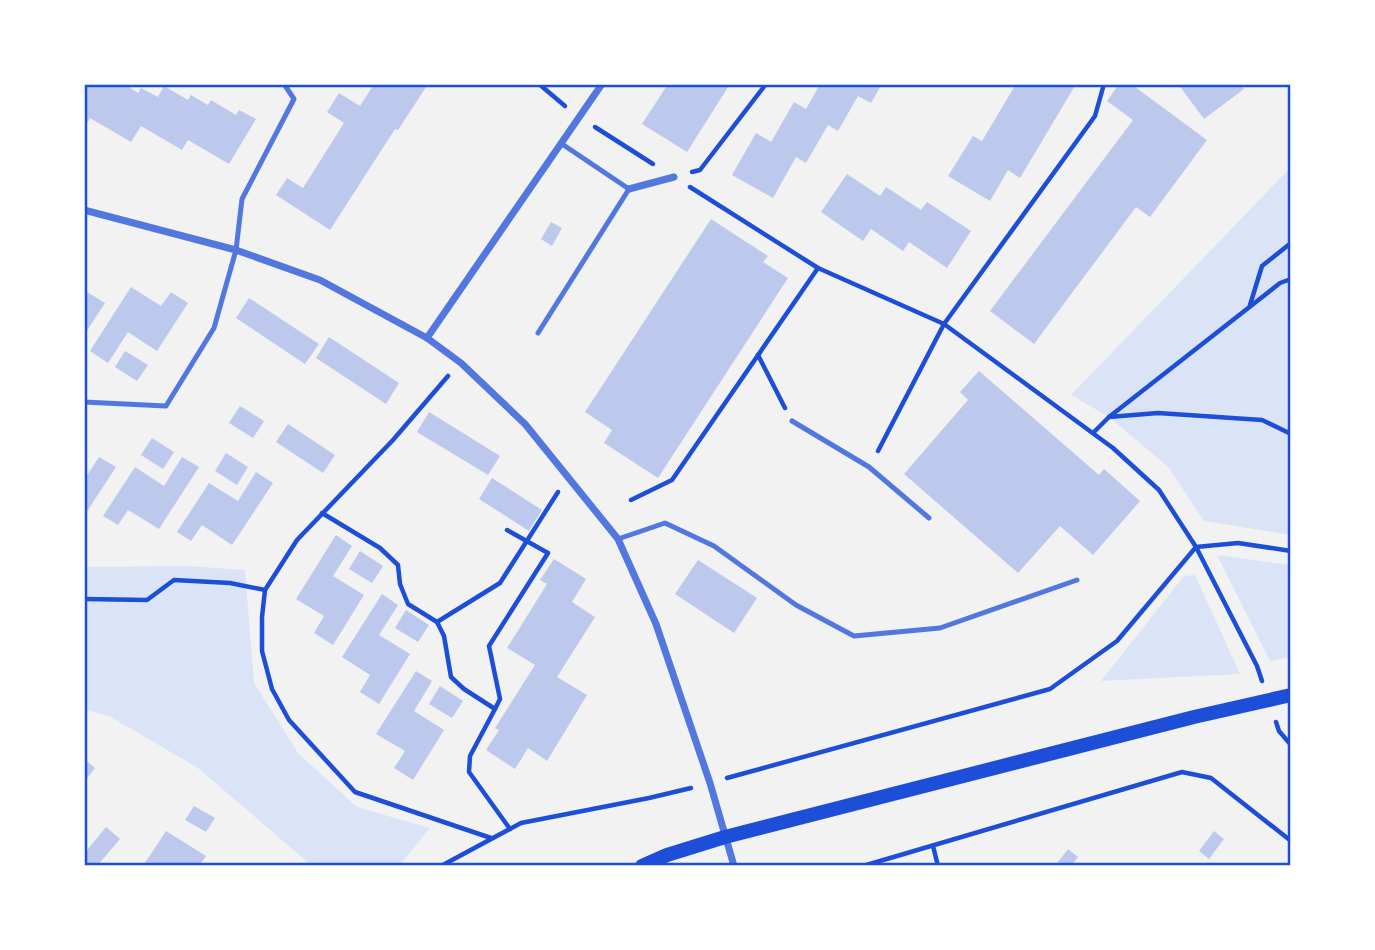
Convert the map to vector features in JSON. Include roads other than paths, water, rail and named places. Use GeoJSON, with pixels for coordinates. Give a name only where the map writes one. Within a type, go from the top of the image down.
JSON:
{"type":"FeatureCollection","features":[{"type":"Feature","properties":{"kind":"main road"},"geometry":{"type":"LineString","coordinates":[[642,866],[667,855],[725,837],[1291,695]]}},
{"type":"Feature","properties":{"kind":"street"},"geometry":{"type":"LineString","coordinates":[[427,338],[602,84]]}},
{"type":"Feature","properties":{"kind":"street"},"geometry":{"type":"LineString","coordinates":[[629,189],[674,177]]}},
{"type":"Feature","properties":{"kind":"street"},"geometry":{"type":"LineString","coordinates":[[84,210],[236,250],[320,280],[427,338],[461,363],[525,424],[618,540],[656,624],[734,866]]}},
{"type":"Feature","properties":{"kind":"lane"},"geometry":{"type":"LineString","coordinates":[[84,402],[166,406],[214,328],[236,250],[242,199],[294,99],[284,84]]}},
{"type":"Feature","properties":{"kind":"lane"},"geometry":{"type":"LineString","coordinates":[[538,333],[629,189],[562,144]]}},
{"type":"Feature","properties":{"kind":"lane"},"geometry":{"type":"LineString","coordinates":[[792,421],[869,467],[929,518]]}},
{"type":"Feature","properties":{"kind":"lane"},"geometry":{"type":"LineString","coordinates":[[618,540],[665,523],[714,546],[796,604],[854,636],[940,628],[1077,580]]}}]}
